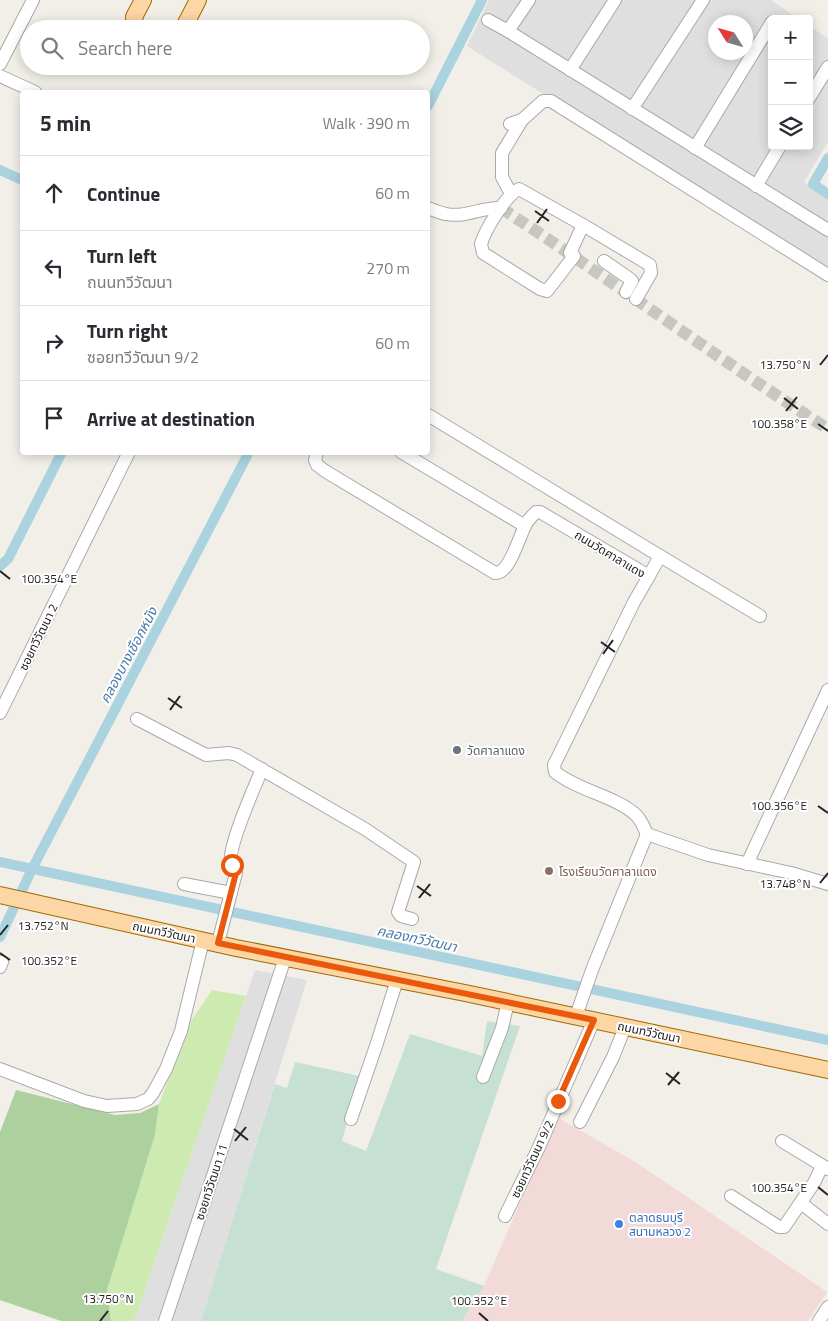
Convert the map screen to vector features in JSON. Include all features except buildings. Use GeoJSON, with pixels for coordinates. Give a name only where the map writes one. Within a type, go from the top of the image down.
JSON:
{"type":"FeatureCollection","features":[{"type":"Feature","properties":{"kind":"main road"},"geometry":{"type":"LineString","coordinates":[[136,20],[143,0]]}},
{"type":"Feature","properties":{"kind":"main road"},"geometry":{"type":"LineString","coordinates":[[188,20],[198,0]]}},
{"type":"Feature","properties":{"kind":"main road","name":"ถนนทวีวัฒนา"},"geometry":{"type":"LineString","coordinates":[[0,895],[215,937],[285,958],[576,1016],[828,1070]]}},
{"type":"Feature","properties":{"kind":"street"},"geometry":{"type":"LineString","coordinates":[[23,20],[33,0]]}},
{"type":"Feature","properties":{"kind":"street"},"geometry":{"type":"LineString","coordinates":[[508,31],[529,0]]}},
{"type":"Feature","properties":{"kind":"street"},"geometry":{"type":"LineString","coordinates":[[570,70],[616,0]]}},
{"type":"Feature","properties":{"kind":"street"},"geometry":{"type":"LineString","coordinates":[[632,109],[703,0]]}},
{"type":"Feature","properties":{"kind":"street"},"geometry":{"type":"LineString","coordinates":[[488,20],[828,230]]}},
{"type":"Feature","properties":{"kind":"street"},"geometry":{"type":"LineString","coordinates":[[0,64],[20,25]]}},
{"type":"Feature","properties":{"kind":"street"},"geometry":{"type":"LineString","coordinates":[[695,148],[768,29]]}},
{"type":"Feature","properties":{"kind":"street"},"geometry":{"type":"LineString","coordinates":[[813,91],[828,66]]}},
{"type":"Feature","properties":{"kind":"street"},"geometry":{"type":"LineString","coordinates":[[0,76],[31,90]]}},
{"type":"Feature","properties":{"kind":"street"},"geometry":{"type":"LineString","coordinates":[[511,194],[502,177],[502,153],[516,122],[542,101],[551,101],[828,275]]}},
{"type":"Feature","properties":{"kind":"street"},"geometry":{"type":"LineString","coordinates":[[756,186],[778,150]]}},
{"type":"Feature","properties":{"kind":"street"},"geometry":{"type":"LineString","coordinates":[[583,225],[572,255],[547,291],[540,289],[490,258],[481,250],[481,244],[501,208],[511,194],[518,189],[583,225],[650,265],[651,274],[631,295],[632,282],[630,278],[604,261]]}},
{"type":"Feature","properties":{"kind":"street"},"geometry":{"type":"LineString","coordinates":[[430,209],[446,214],[461,215],[488,208],[501,208]]}},
{"type":"Feature","properties":{"kind":"street"},"geometry":{"type":"LineString","coordinates":[[430,416],[760,616]]}},
{"type":"Feature","properties":{"kind":"street","name":"ซอยทวีวัฒนา 2"},"geometry":{"type":"LineString","coordinates":[[0,713],[128,455]]}},
{"type":"Feature","properties":{"kind":"street"},"geometry":{"type":"LineString","coordinates":[[316,455],[314,460],[317,466],[325,471],[495,573],[503,571],[524,526],[406,455]]}},
{"type":"Feature","properties":{"kind":"street"},"geometry":{"type":"LineString","coordinates":[[566,527],[578,507]]}},
{"type":"Feature","properties":{"kind":"street","name":"ถนนวัดศาลาแดง"},"geometry":{"type":"LineString","coordinates":[[524,526],[536,512],[540,512],[649,576],[634,602],[554,765],[555,772],[561,777],[637,815],[647,834]]}},
{"type":"Feature","properties":{"kind":"street"},"geometry":{"type":"LineString","coordinates":[[649,576],[660,556]]}},
{"type":"Feature","properties":{"kind":"street"},"geometry":{"type":"LineString","coordinates":[[747,864],[828,690]]}},
{"type":"Feature","properties":{"kind":"street"},"geometry":{"type":"LineString","coordinates":[[137,720],[206,755],[229,753],[237,755],[365,829],[414,862],[398,912],[412,920]]}},
{"type":"Feature","properties":{"kind":"street"},"geometry":{"type":"LineString","coordinates":[[0,1069],[84,1101],[107,1106],[137,1104],[148,1099],[166,1069],[231,893],[236,873],[231,862],[233,848],[262,769]]}},
{"type":"Feature","properties":{"kind":"street"},"geometry":{"type":"LineString","coordinates":[[576,1016],[592,970],[647,834],[708,855],[828,884]]}},
{"type":"Feature","properties":{"kind":"street"},"geometry":{"type":"LineString","coordinates":[[184,884],[231,893]]}},
{"type":"Feature","properties":{"kind":"street","name":"ซอยทวีวัฒนา 11"},"geometry":{"type":"LineString","coordinates":[[165,1321],[285,958]]}},
{"type":"Feature","properties":{"kind":"street"},"geometry":{"type":"LineString","coordinates":[[351,1119],[397,980]]}},
{"type":"Feature","properties":{"kind":"street"},"geometry":{"type":"LineString","coordinates":[[483,1078],[500,1034],[508,1002]]}},
{"type":"Feature","properties":{"kind":"street","name":"ซอยทวีวัฒนา 9/2"},"geometry":{"type":"LineString","coordinates":[[505,1216],[539,1146],[594,1020]]}},
{"type":"Feature","properties":{"kind":"street"},"geometry":{"type":"LineString","coordinates":[[580,1122],[613,1057],[625,1027]]}},
{"type":"Feature","properties":{"kind":"street"},"geometry":{"type":"LineString","coordinates":[[732,1196],[778,1227],[784,1227],[825,1167],[782,1141]]}},
{"type":"Feature","properties":{"kind":"street"},"geometry":{"type":"LineString","coordinates":[[802,1203],[828,1224]]}},
{"type":"Feature","properties":{"kind":"street"},"geometry":{"type":"LineString","coordinates":[[819,1321],[828,1307]]}},
{"type":"Feature","properties":{"kind":"shaded area"},"geometry":{"type":"Polygon","coordinates":[[[489,0],[771,0],[793,15],[768,15],[768,150],[813,150],[813,29],[828,38],[828,142],[804,182],[828,197],[828,273],[467,46],[489,0]]]}},
{"type":"Feature","properties":{"kind":"shaded area"},"geometry":{"type":"Polygon","coordinates":[[[255,970],[307,980],[201,1321],[134,1321],[255,970]]]}},
{"type":"Feature","properties":{"kind":"shaded area","name":"ตลาดธนบุรี สนามหลวง 2"},"geometry":{"type":"Polygon","coordinates":[[[557,1117],[637,1163],[827,1292],[808,1321],[462,1321],[484,1286],[557,1117]]]}},
{"type":"Feature","properties":{"kind":"green space"},"geometry":{"type":"Polygon","coordinates":[[[212,990],[246,996],[134,1321],[111,1321],[107,1290],[155,1135],[159,1104],[191,1021],[212,990]]]}},
{"type":"Feature","properties":{"kind":"green space"},"geometry":{"type":"Polygon","coordinates":[[[487,1021],[520,1026],[436,1269],[484,1286],[462,1321],[201,1321],[275,1084],[287,1088],[295,1062],[359,1076],[342,1141],[366,1151],[410,1034],[482,1056],[487,1021]]]}},
{"type":"Feature","properties":{"kind":"green space"},"geometry":{"type":"Polygon","coordinates":[[[16,1090],[115,1115],[140,1113],[159,1104],[155,1135],[107,1290],[111,1321],[61,1321],[0,1300],[0,1132],[16,1090]]]}},
{"type":"Feature","properties":{"kind":"waterway","name":"คลองบางเชือกหนัง"},"geometry":{"type":"LineString","coordinates":[[430,102],[482,0]]}},
{"type":"Feature","properties":{"kind":"waterway"},"geometry":{"type":"LineString","coordinates":[[828,158],[813,184],[828,194]]}},
{"type":"Feature","properties":{"kind":"waterway"},"geometry":{"type":"LineString","coordinates":[[0,170],[20,179]]}},
{"type":"Feature","properties":{"kind":"waterway"},"geometry":{"type":"LineString","coordinates":[[0,566],[8,559],[60,455]]}},
{"type":"Feature","properties":{"kind":"waterway","name":"คลองบางเชือกหนัง"},"geometry":{"type":"LineString","coordinates":[[0,937],[32,869],[247,455]]}},
{"type":"Feature","properties":{"kind":"waterway","name":"คลองทวีวัฒนา"},"geometry":{"type":"LineString","coordinates":[[0,862],[828,1040]]}},
{"type":"Feature","properties":{"kind":"tunnel"},"geometry":{"type":"LineString","coordinates":[[501,208],[828,429]]}},
{"type":"Feature","properties":{"kind":"place","name":"วัดศาลาแดง"},"geometry":{"type":"Point","coordinates":[457,750]}},
{"type":"Feature","properties":{"kind":"place","name":"โรงเรียนวัดศาลาแดง"},"geometry":{"type":"Point","coordinates":[549,871]}},
{"type":"Feature","properties":{"kind":"place","name":"ตลาดธนบุรี สนามหลวง 2"},"geometry":{"type":"Point","coordinates":[619,1224]}},
{"type":"Feature","properties":{"kind":"route"},"geometry":{"type":"LineString","coordinates":[[232,865],[236,873],[218,943],[594,1020],[558,1101]]}}]}
